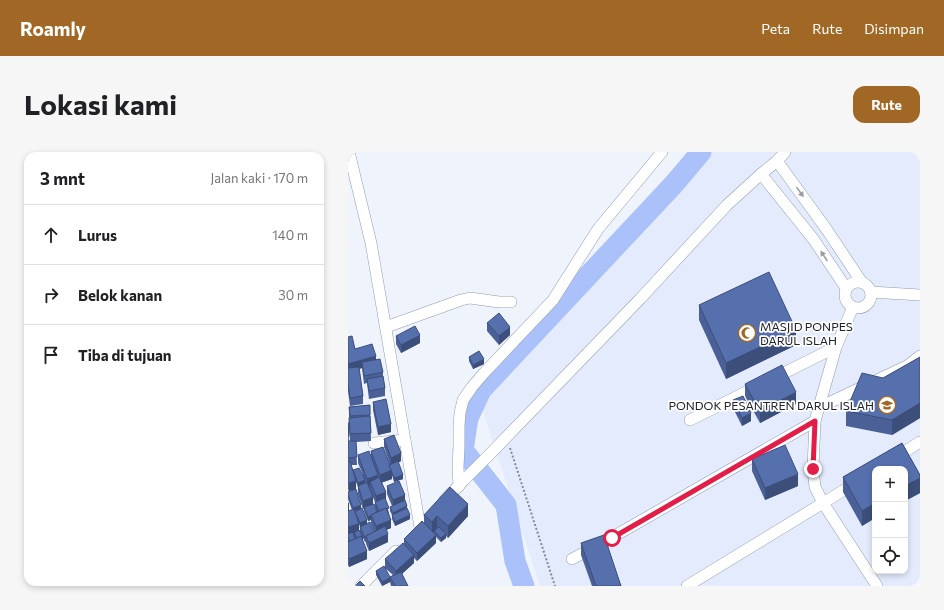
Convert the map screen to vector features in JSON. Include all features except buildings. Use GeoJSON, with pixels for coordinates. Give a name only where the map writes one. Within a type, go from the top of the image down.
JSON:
{"type":"FeatureCollection","features":[{"type":"Feature","properties":{"kind":"street"},"geometry":{"type":"LineString","coordinates":[[349,152],[371,243],[405,440],[418,530],[430,517]]}},
{"type":"Feature","properties":{"kind":"street"},"geometry":{"type":"LineString","coordinates":[[462,483],[458,467],[459,426],[463,400],[484,373],[553,300],[598,229],[662,152]]}},
{"type":"Feature","properties":{"kind":"street"},"geometry":{"type":"LineString","coordinates":[[440,506],[640,299],[727,205],[777,161],[785,152]]}},
{"type":"Feature","properties":{"kind":"street"},"geometry":{"type":"LineString","coordinates":[[777,161],[827,230],[861,281],[868,285],[871,292],[871,300],[863,307],[853,307],[846,301],[846,288],[849,284],[861,281]]}},
{"type":"Feature","properties":{"kind":"street"},"geometry":{"type":"LineString","coordinates":[[761,174],[814,240],[846,288]]}},
{"type":"Feature","properties":{"kind":"street"},"geometry":{"type":"LineString","coordinates":[[814,240],[827,230]]}},
{"type":"Feature","properties":{"kind":"street"},"geometry":{"type":"LineString","coordinates":[[871,292],[920,295]]}},
{"type":"Feature","properties":{"kind":"street"},"geometry":{"type":"LineString","coordinates":[[386,327],[470,298],[511,302]]}},
{"type":"Feature","properties":{"kind":"street"},"geometry":{"type":"LineString","coordinates":[[853,307],[836,347],[818,408],[815,421],[813,469],[815,487],[823,503],[877,586]]}},
{"type":"Feature","properties":{"kind":"street"},"geometry":{"type":"LineString","coordinates":[[690,420],[836,347]]}},
{"type":"Feature","properties":{"kind":"street"},"geometry":{"type":"LineString","coordinates":[[818,408],[907,366],[920,356]]}},
{"type":"Feature","properties":{"kind":"street"},"geometry":{"type":"LineString","coordinates":[[572,559],[605,546],[815,421]]}},
{"type":"Feature","properties":{"kind":"street"},"geometry":{"type":"LineString","coordinates":[[374,443],[405,440]]}},
{"type":"Feature","properties":{"kind":"street"},"geometry":{"type":"LineString","coordinates":[[884,466],[906,455],[920,442]]}},
{"type":"Feature","properties":{"kind":"street"},"geometry":{"type":"LineString","coordinates":[[686,586],[872,472]]}},
{"type":"Feature","properties":{"kind":"street"},"geometry":{"type":"LineString","coordinates":[[361,586],[404,543]]}},
{"type":"Feature","properties":{"kind":"path"},"geometry":{"type":"LineString","coordinates":[[506,437],[555,586]]}},
{"type":"Feature","properties":{"kind":"shaded area"},"geometry":{"type":"Polygon","coordinates":[[[701,152],[920,152],[920,586],[540,586],[481,405],[701,152]]]}},
{"type":"Feature","properties":{"kind":"waterway"},"geometry":{"type":"LineString","coordinates":[[524,586],[515,561],[506,505],[463,450],[468,418],[481,390],[674,184],[701,152]]}},
{"type":"Feature","properties":{"kind":"place","name":"MASJID PONPES DARUL ISLAH"},"geometry":{"type":"Point","coordinates":[747,333]}},
{"type":"Feature","properties":{"kind":"place","name":"PONDOK PESANTREN DARUL ISLAH"},"geometry":{"type":"Point","coordinates":[887,405]}},
{"type":"Feature","properties":{"kind":"route"},"geometry":{"type":"LineString","coordinates":[[612,538],[815,421],[813,469]]}}]}
